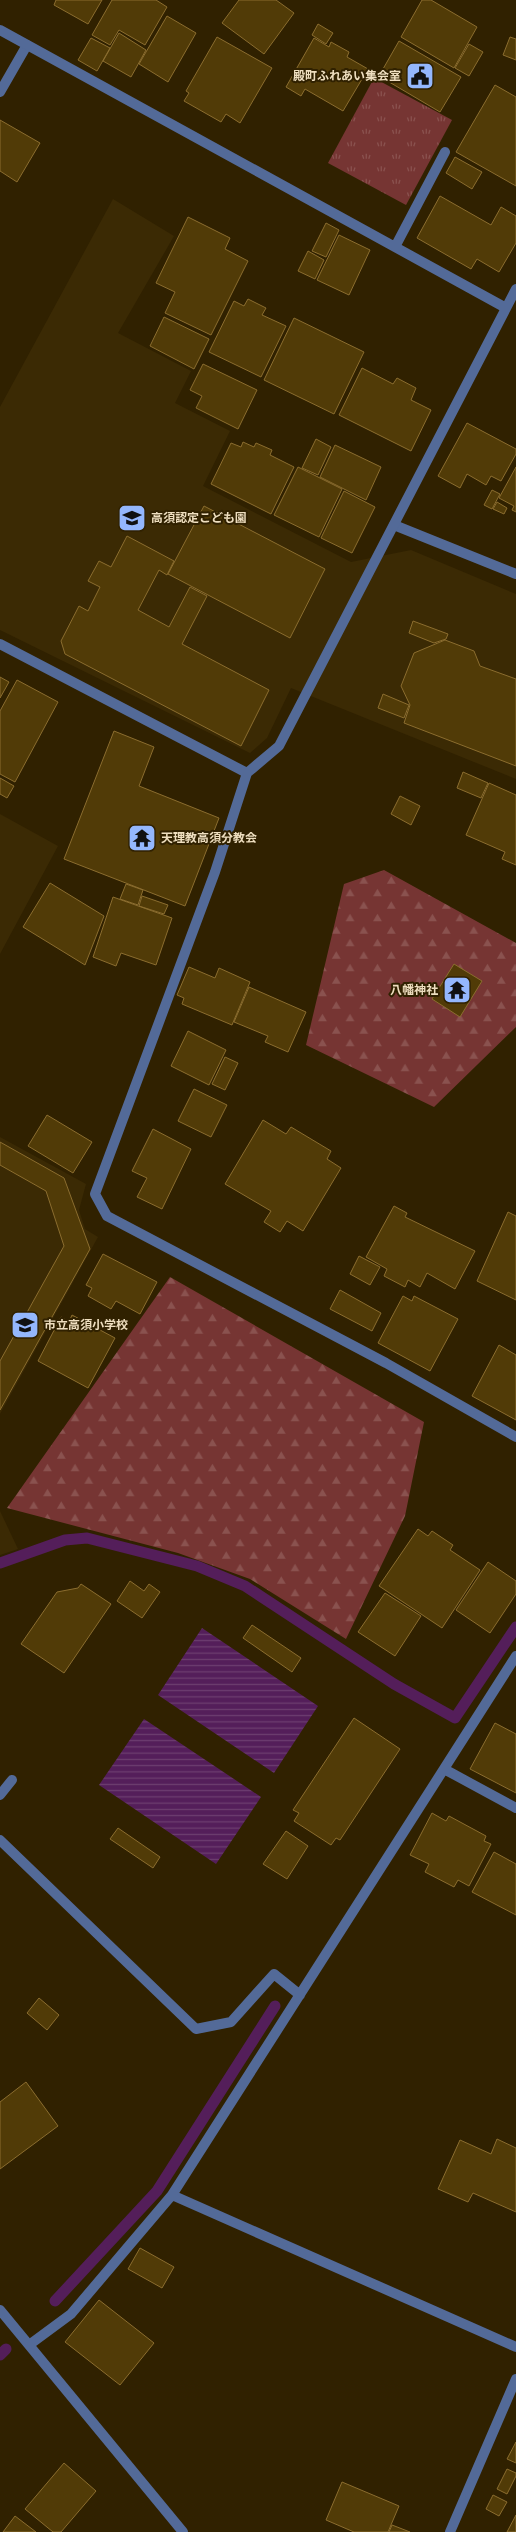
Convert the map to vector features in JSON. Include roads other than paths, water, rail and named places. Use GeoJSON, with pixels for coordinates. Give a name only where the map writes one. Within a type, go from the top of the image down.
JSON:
{"type":"FeatureCollection","features":[{"type":"Feature","properties":{"kind":"street"},"geometry":{"type":"LineString","coordinates":[[0,30],[506,308]]}},
{"type":"Feature","properties":{"kind":"street"},"geometry":{"type":"LineString","coordinates":[[0,92],[27,45]]}},
{"type":"Feature","properties":{"kind":"street"},"geometry":{"type":"LineString","coordinates":[[395,247],[445,152]]}},
{"type":"Feature","properties":{"kind":"street"},"geometry":{"type":"LineString","coordinates":[[516,289],[280,746],[247,773],[215,872],[95,1194],[107,1216],[386,1363],[516,1436]]}},
{"type":"Feature","properties":{"kind":"street"},"geometry":{"type":"LineString","coordinates":[[394,525],[516,574]]}},
{"type":"Feature","properties":{"kind":"street"},"geometry":{"type":"LineString","coordinates":[[0,644],[247,773]]}},
{"type":"Feature","properties":{"kind":"street"},"geometry":{"type":"LineString","coordinates":[[29,2345],[71,2314],[172,2195],[516,1656]]}},
{"type":"Feature","properties":{"kind":"street"},"geometry":{"type":"LineString","coordinates":[[444,1769],[516,1808]]}},
{"type":"Feature","properties":{"kind":"street"},"geometry":{"type":"LineString","coordinates":[[0,1795],[12,1780]]}},
{"type":"Feature","properties":{"kind":"street"},"geometry":{"type":"LineString","coordinates":[[0,1840],[196,2028],[231,2022],[274,1974],[300,1995]]}},
{"type":"Feature","properties":{"kind":"street"},"geometry":{"type":"LineString","coordinates":[[172,2195],[516,2347]]}},
{"type":"Feature","properties":{"kind":"street"},"geometry":{"type":"LineString","coordinates":[[0,2310],[183,2532]]}},
{"type":"Feature","properties":{"kind":"street"},"geometry":{"type":"LineString","coordinates":[[450,2532],[516,2379]]}},
{"type":"Feature","properties":{"kind":"waterway"},"geometry":{"type":"LineString","coordinates":[[0,1563],[65,1540],[87,1538],[197,1566],[245,1586],[394,1684],[455,1718],[516,1627]]}},
{"type":"Feature","properties":{"kind":"waterway"},"geometry":{"type":"LineString","coordinates":[[55,2301],[157,2191],[275,2006]]}},
{"type":"Feature","properties":{"kind":"waterway"},"geometry":{"type":"LineString","coordinates":[[0,2355],[6,2349]]}},
{"type":"Feature","properties":{"kind":"place","name":"殿町ふれあい集会室"},"geometry":{"type":"Point","coordinates":[420,76]}},
{"type":"Feature","properties":{"kind":"place","name":"高須認定こども園"},"geometry":{"type":"Point","coordinates":[132,518]}},
{"type":"Feature","properties":{"kind":"place","name":"天理教高須分教会"},"geometry":{"type":"Point","coordinates":[142,838]}},
{"type":"Feature","properties":{"kind":"place","name":"八幡神社"},"geometry":{"type":"Point","coordinates":[457,990]}},
{"type":"Feature","properties":{"kind":"place","name":"市立高須小学校"},"geometry":{"type":"Point","coordinates":[25,1325]}}]}
